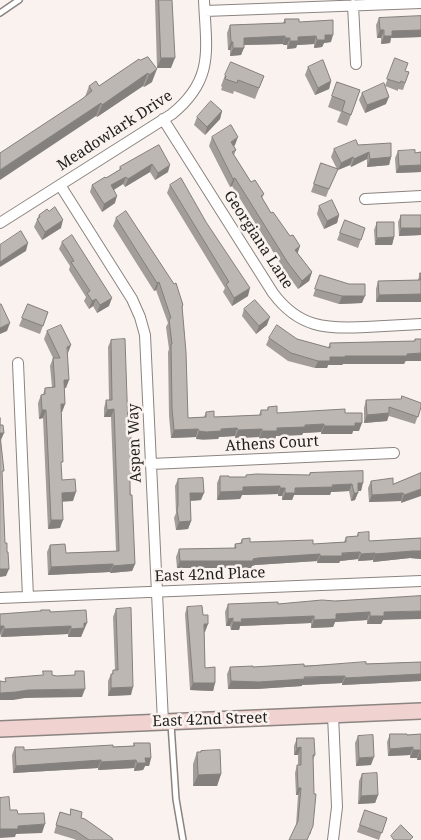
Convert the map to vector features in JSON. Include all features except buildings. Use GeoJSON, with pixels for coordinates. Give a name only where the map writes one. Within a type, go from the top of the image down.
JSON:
{"type":"FeatureCollection","features":[{"type":"Feature","properties":{"kind":"street","name":"Meadowlark Drive"},"geometry":{"type":"LineString","coordinates":[[0,223],[183,106],[195,91],[205,66],[204,0]]}},
{"type":"Feature","properties":{"kind":"street"},"geometry":{"type":"LineString","coordinates":[[205,11],[421,3]]}},
{"type":"Feature","properties":{"kind":"street"},"geometry":{"type":"LineString","coordinates":[[353,5],[356,64]]}},
{"type":"Feature","properties":{"kind":"street","name":"Georgiana Lane"},"geometry":{"type":"LineString","coordinates":[[163,119],[273,293],[288,310],[311,324],[332,328],[421,324]]}},
{"type":"Feature","properties":{"kind":"street","name":"Aspen Way"},"geometry":{"type":"LineString","coordinates":[[60,185],[132,300],[140,317],[145,340],[156,592],[167,722]]}},
{"type":"Feature","properties":{"kind":"street"},"geometry":{"type":"LineString","coordinates":[[365,199],[421,196]]}},
{"type":"Feature","properties":{"kind":"street"},"geometry":{"type":"LineString","coordinates":[[18,364],[28,597]]}},
{"type":"Feature","properties":{"kind":"street","name":"Athens Court"},"geometry":{"type":"LineString","coordinates":[[151,464],[394,453]]}},
{"type":"Feature","properties":{"kind":"street","name":"East 42nd Place"},"geometry":{"type":"LineString","coordinates":[[0,598],[421,581]]}},
{"type":"Feature","properties":{"kind":"street","name":"East 42nd Street"},"geometry":{"type":"LineString","coordinates":[[0,729],[421,711]]}},
{"type":"Feature","properties":{"kind":"street"},"geometry":{"type":"LineString","coordinates":[[333,715],[337,807],[333,840]]}},
{"type":"Feature","properties":{"kind":"lane"},"geometry":{"type":"LineString","coordinates":[[0,13],[18,0]]}},
{"type":"Feature","properties":{"kind":"lane"},"geometry":{"type":"LineString","coordinates":[[167,722],[183,840]]}}]}
